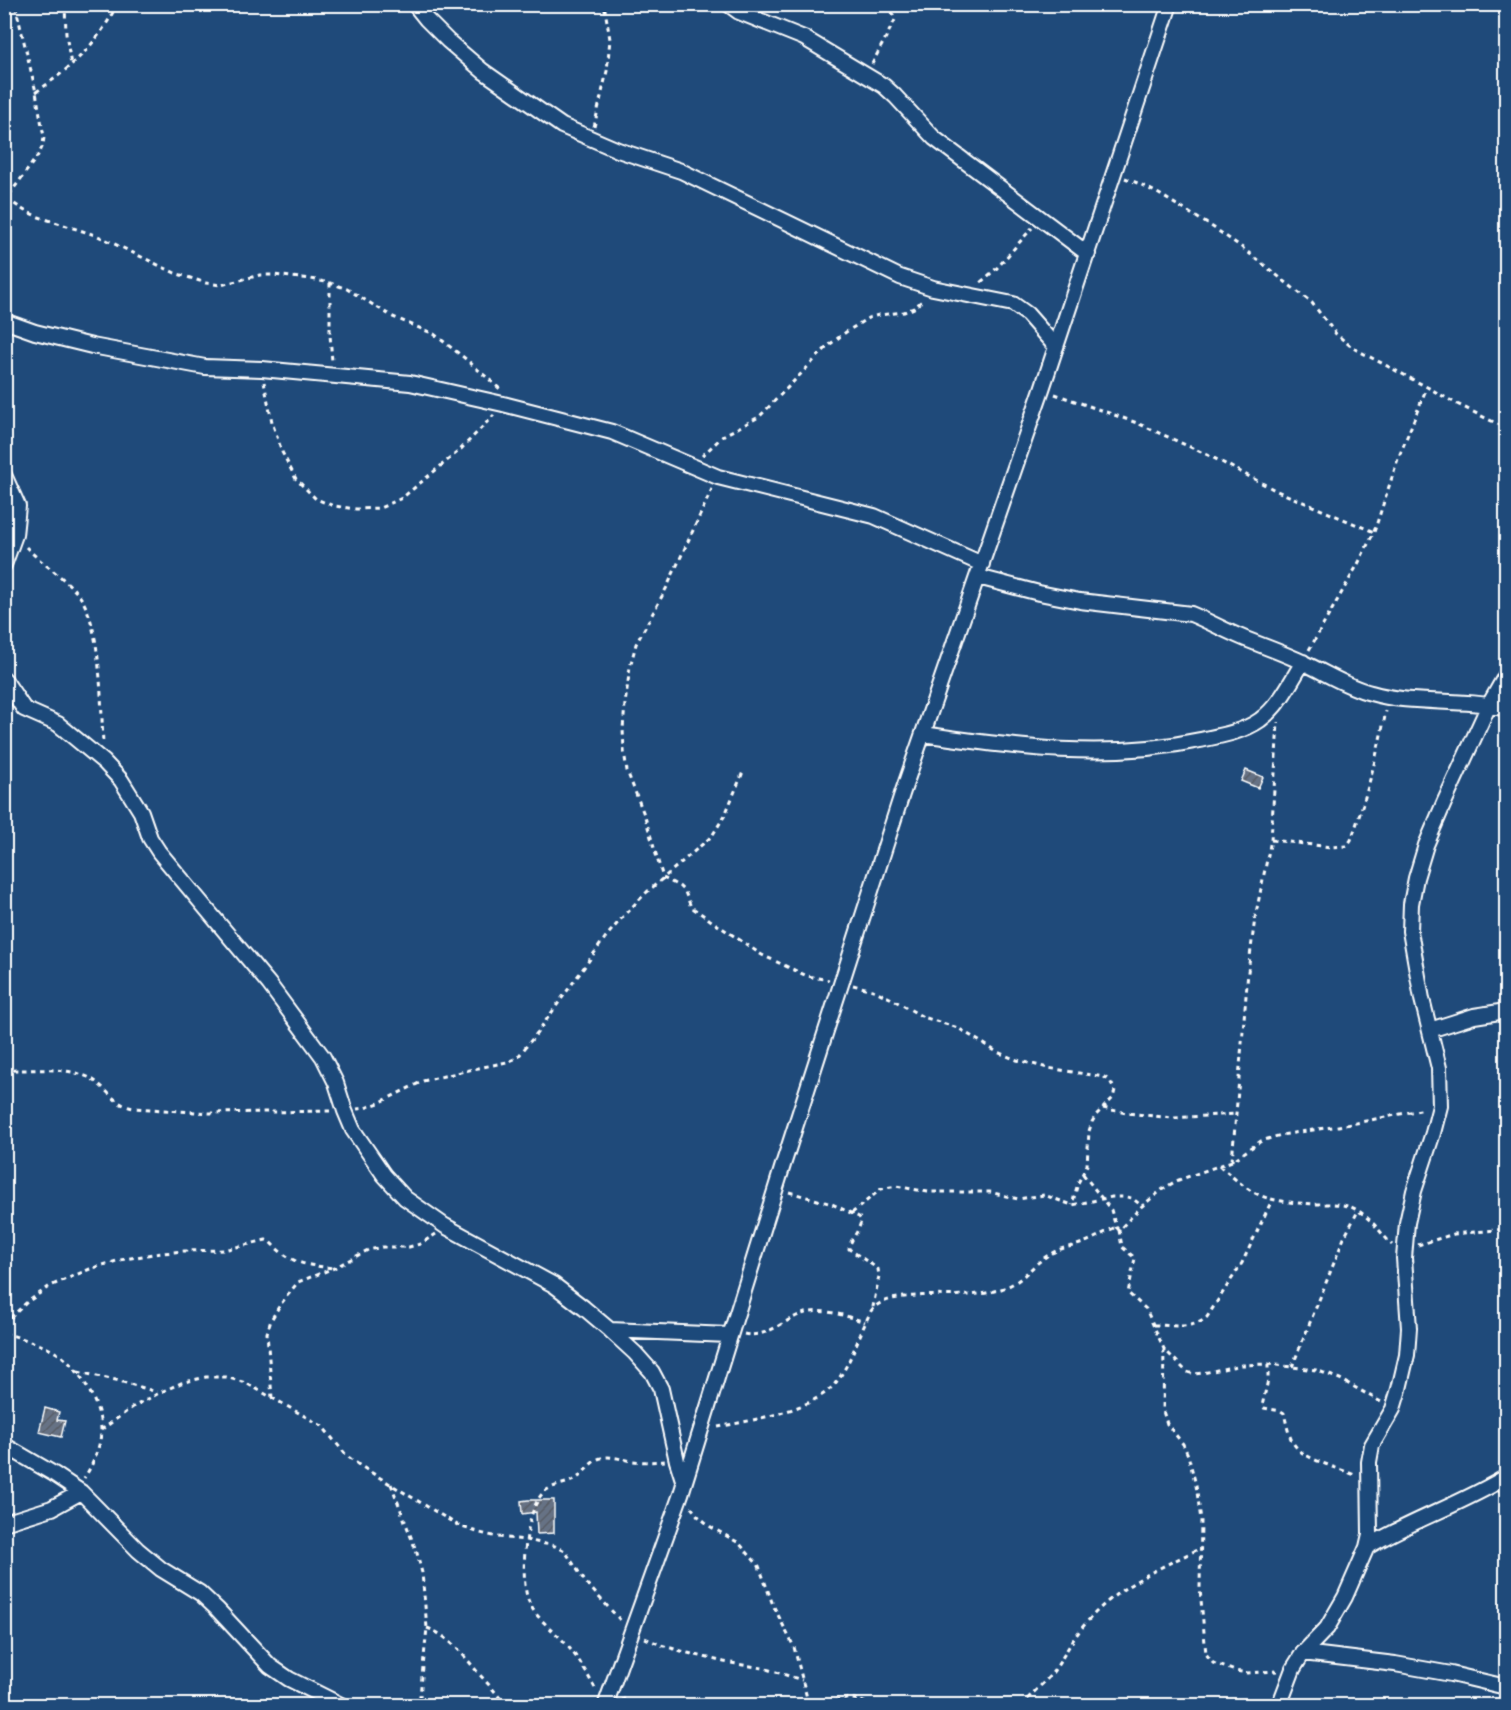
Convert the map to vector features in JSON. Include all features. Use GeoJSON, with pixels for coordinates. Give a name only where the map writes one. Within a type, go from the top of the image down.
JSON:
{"type":"FeatureCollection","features":[{"type":"Feature","properties":{"kind":"street"},"geometry":{"type":"LineString","coordinates":[[414,4],[447,41],[483,71],[562,126],[618,150],[681,171],[900,277],[933,288],[1012,304],[1027,314],[1056,347]]}},
{"type":"Feature","properties":{"kind":"street"},"geometry":{"type":"LineString","coordinates":[[728,4],[739,12],[804,38],[867,75],[896,96],[934,138],[1088,254]]}},
{"type":"Feature","properties":{"kind":"street"},"geometry":{"type":"LineString","coordinates":[[602,1701],[631,1632],[682,1488],[775,1189],[899,805],[1088,254],[1170,4]]}},
{"type":"Feature","properties":{"kind":"street"},"geometry":{"type":"LineString","coordinates":[[4,321],[34,332],[92,346],[205,367],[262,369],[410,383],[505,399],[612,432],[718,477],[874,516],[980,571],[1040,593],[1191,614],[1233,634],[1303,662],[1346,684],[1389,698],[1489,705],[1506,709]]}},
{"type":"Feature","properties":{"kind":"street"},"geometry":{"type":"LineString","coordinates":[[4,476],[18,506],[15,535],[4,565]]}},
{"type":"Feature","properties":{"kind":"street"},"geometry":{"type":"LineString","coordinates":[[923,734],[995,745],[1090,752],[1188,743],[1228,734],[1258,721],[1279,702],[1303,662]]}},
{"type":"Feature","properties":{"kind":"street"},"geometry":{"type":"LineString","coordinates":[[1279,1706],[1293,1669],[1303,1653],[1327,1628],[1345,1597],[1367,1547],[1370,1534],[1368,1480],[1372,1444],[1393,1409],[1407,1355],[1409,1328],[1405,1254],[1407,1223],[1414,1191],[1440,1106],[1439,1068],[1414,959],[1410,931],[1411,904],[1426,845],[1489,705],[1506,675]]}},
{"type":"Feature","properties":{"kind":"street"},"geometry":{"type":"LineString","coordinates":[[4,680],[24,709],[58,724],[104,762],[121,780],[141,812],[150,838],[159,852],[269,984],[323,1057],[336,1083],[353,1130],[384,1175],[405,1198],[445,1226],[554,1285],[610,1330],[652,1372],[667,1408],[682,1488]]}},
{"type":"Feature","properties":{"kind":"street"},"geometry":{"type":"LineString","coordinates":[[1430,1030],[1474,1016],[1506,1011]]}},
{"type":"Feature","properties":{"kind":"street"},"geometry":{"type":"LineString","coordinates":[[610,1330],[730,1333]]}},
{"type":"Feature","properties":{"kind":"street"},"geometry":{"type":"LineString","coordinates":[[4,1444],[79,1491],[138,1550],[161,1569],[200,1593],[270,1666],[311,1699],[343,1706]]}},
{"type":"Feature","properties":{"kind":"street"},"geometry":{"type":"LineString","coordinates":[[1367,1547],[1401,1527],[1486,1490],[1506,1477]]}},
{"type":"Feature","properties":{"kind":"street"},"geometry":{"type":"LineString","coordinates":[[4,1523],[52,1508],[79,1491]]}},
{"type":"Feature","properties":{"kind":"street"},"geometry":{"type":"LineString","coordinates":[[1303,1653],[1395,1664],[1506,1687]]}},
{"type":"Feature","properties":{"kind":"path"},"geometry":{"type":"LineString","coordinates":[[15,4],[44,137],[39,154],[6,201],[39,217],[98,236],[175,273],[206,283],[221,285],[260,275],[330,283],[354,293],[393,317],[434,334],[467,360],[505,399],[460,450],[402,498],[380,508],[356,509],[334,506],[316,499],[296,479],[282,452],[262,369]]}},
{"type":"Feature","properties":{"kind":"path"},"geometry":{"type":"LineString","coordinates":[[65,4],[66,34],[72,66]]}},
{"type":"Feature","properties":{"kind":"path"},"geometry":{"type":"LineString","coordinates":[[36,92],[72,66],[93,44],[108,24],[117,4]]}},
{"type":"Feature","properties":{"kind":"path"},"geometry":{"type":"LineString","coordinates":[[592,139],[607,71],[610,39],[604,4]]}},
{"type":"Feature","properties":{"kind":"path"},"geometry":{"type":"LineString","coordinates":[[867,75],[895,20],[887,4]]}},
{"type":"Feature","properties":{"kind":"path"},"geometry":{"type":"LineString","coordinates":[[1115,174],[1140,184],[1240,246],[1312,303],[1336,334],[1353,348],[1506,428]]}},
{"type":"Feature","properties":{"kind":"path"},"geometry":{"type":"LineString","coordinates":[[969,294],[998,268],[1040,219]]}},
{"type":"Feature","properties":{"kind":"path"},"geometry":{"type":"LineString","coordinates":[[330,283],[330,334],[333,364]]}},
{"type":"Feature","properties":{"kind":"path"},"geometry":{"type":"LineString","coordinates":[[692,465],[724,435],[759,417],[829,345],[846,332],[868,318],[914,308],[933,288]]}},
{"type":"Feature","properties":{"kind":"path"},"geometry":{"type":"LineString","coordinates":[[1303,662],[1374,532],[1398,459],[1427,387]]}},
{"type":"Feature","properties":{"kind":"path"},"geometry":{"type":"LineString","coordinates":[[1042,389],[1137,423],[1277,490],[1374,532]]}},
{"type":"Feature","properties":{"kind":"path"},"geometry":{"type":"LineString","coordinates":[[718,477],[667,587],[636,644],[630,667],[623,729],[627,771],[645,817],[663,878],[679,886],[685,892],[691,907],[701,914],[762,955],[807,976],[843,982],[882,994],[923,1017],[958,1028],[997,1052],[1017,1060],[1048,1068],[1104,1077],[1110,1081],[1115,1090],[1113,1098],[1092,1122],[1089,1131],[1089,1158],[1072,1205]]}},
{"type":"Feature","properties":{"kind":"path"},"geometry":{"type":"LineString","coordinates":[[15,535],[38,560],[65,580],[80,595],[89,613],[95,632],[104,762]]}},
{"type":"Feature","properties":{"kind":"path"},"geometry":{"type":"LineString","coordinates":[[1271,840],[1331,848],[1347,846],[1366,799],[1389,698]]}},
{"type":"Feature","properties":{"kind":"path"},"geometry":{"type":"LineString","coordinates":[[1232,1161],[1242,1031],[1255,918],[1271,840],[1279,702]]}},
{"type":"Feature","properties":{"kind":"path"},"geometry":{"type":"LineString","coordinates":[[4,1070],[60,1071],[89,1077],[100,1084],[117,1102],[134,1108],[210,1113],[345,1111],[365,1108],[423,1081],[517,1058],[605,938],[627,912],[712,836],[725,815],[743,772]]}},
{"type":"Feature","properties":{"kind":"path"},"geometry":{"type":"LineString","coordinates":[[873,1307],[899,1298],[969,1295],[999,1290],[1021,1278],[1036,1263],[1054,1251],[1081,1244],[1117,1228],[1163,1189],[1176,1181],[1232,1161],[1261,1141],[1281,1134],[1351,1124],[1440,1106]]}},
{"type":"Feature","properties":{"kind":"path"},"geometry":{"type":"LineString","coordinates":[[1103,1108],[1173,1118],[1235,1114]]}},
{"type":"Feature","properties":{"kind":"path"},"geometry":{"type":"LineString","coordinates":[[1219,1165],[1247,1190],[1260,1197],[1272,1200],[1336,1204],[1358,1210],[1405,1254],[1454,1234],[1506,1229]]}},
{"type":"Feature","properties":{"kind":"path"},"geometry":{"type":"LineString","coordinates":[[1083,1174],[1103,1198],[1113,1215],[1122,1246],[1135,1258],[1128,1293],[1142,1303],[1164,1349],[1187,1372],[1194,1374],[1242,1365],[1268,1364],[1316,1370],[1340,1379],[1393,1409]]}},
{"type":"Feature","properties":{"kind":"path"},"geometry":{"type":"LineString","coordinates":[[852,1213],[881,1189],[896,1186],[928,1192],[990,1192],[1018,1199],[1044,1194],[1072,1205],[1103,1198],[1126,1197],[1132,1198],[1142,1206]]}},
{"type":"Feature","properties":{"kind":"path"},"geometry":{"type":"LineString","coordinates":[[701,1430],[749,1421],[783,1411],[811,1401],[831,1388],[842,1371],[873,1307],[880,1273],[878,1269],[849,1249],[861,1225],[861,1220],[832,1203],[775,1189]]}},
{"type":"Feature","properties":{"kind":"path"},"geometry":{"type":"LineString","coordinates":[[1154,1325],[1195,1326],[1208,1317],[1242,1263],[1272,1200]]}},
{"type":"Feature","properties":{"kind":"path"},"geometry":{"type":"LineString","coordinates":[[1292,1367],[1344,1238],[1358,1210]]}},
{"type":"Feature","properties":{"kind":"path"},"geometry":{"type":"LineString","coordinates":[[273,1398],[267,1333],[271,1320],[280,1305],[298,1282],[334,1268],[360,1253],[376,1248],[409,1247],[420,1244],[445,1226]]}},
{"type":"Feature","properties":{"kind":"path"},"geometry":{"type":"LineString","coordinates":[[4,1324],[26,1303],[50,1286],[90,1269],[120,1260],[153,1254],[224,1250],[266,1240],[286,1257],[297,1262],[334,1268]]}},
{"type":"Feature","properties":{"kind":"path"},"geometry":{"type":"LineString","coordinates":[[730,1333],[755,1335],[796,1317],[817,1312],[828,1312],[865,1322]]}},
{"type":"Feature","properties":{"kind":"path"},"geometry":{"type":"LineString","coordinates":[[4,1333],[47,1347],[63,1357],[78,1372],[92,1395],[101,1430],[95,1455],[79,1491]]}},
{"type":"Feature","properties":{"kind":"path"},"geometry":{"type":"LineString","coordinates":[[1164,1349],[1163,1411],[1167,1424],[1183,1444],[1188,1455],[1196,1485],[1201,1520],[1201,1599],[1206,1654],[1213,1663],[1247,1673],[1293,1669]]}},
{"type":"Feature","properties":{"kind":"path"},"geometry":{"type":"LineString","coordinates":[[1268,1364],[1268,1380],[1262,1406],[1284,1413],[1291,1439],[1297,1449],[1307,1456],[1368,1480]]}},
{"type":"Feature","properties":{"kind":"path"},"geometry":{"type":"LineString","coordinates":[[78,1372],[159,1393]]}},
{"type":"Feature","properties":{"kind":"path"},"geometry":{"type":"LineString","coordinates":[[101,1430],[133,1407],[181,1383],[206,1377],[226,1377],[246,1383],[322,1426],[347,1456],[366,1470],[459,1526],[498,1537],[555,1546],[565,1551],[586,1582],[631,1632],[661,1645],[724,1662],[763,1668],[802,1680]]}},
{"type":"Feature","properties":{"kind":"path"},"geometry":{"type":"LineString","coordinates":[[602,1701],[583,1666],[528,1601],[524,1570],[526,1540],[536,1504],[543,1493],[553,1486],[577,1478],[598,1458],[677,1461]]}},
{"type":"Feature","properties":{"kind":"path"},"geometry":{"type":"LineString","coordinates":[[391,1484],[417,1553],[422,1573],[427,1628],[420,1696],[416,1706]]}},
{"type":"Feature","properties":{"kind":"path"},"geometry":{"type":"LineString","coordinates":[[682,1488],[698,1516],[711,1527],[739,1543],[759,1566],[773,1605],[794,1647],[807,1698],[818,1704],[847,1698],[859,1699],[871,1706]]}},
{"type":"Feature","properties":{"kind":"path"},"geometry":{"type":"LineString","coordinates":[[1022,1706],[1053,1673],[1068,1647],[1098,1609],[1144,1575],[1201,1548]]}},
{"type":"Feature","properties":{"kind":"path"},"geometry":{"type":"LineString","coordinates":[[427,1628],[438,1632],[458,1648],[505,1706]]}},
{"type":"Feature","properties":{"kind":"building"},"geometry":{"type":"Polygon","coordinates":[[[1246,770],[1263,777],[1258,788],[1241,781],[1246,770]]]}},
{"type":"Feature","properties":{"kind":"building"},"geometry":{"type":"Polygon","coordinates":[[[45,1408],[59,1412],[57,1420],[65,1421],[61,1437],[39,1432],[45,1408]]]}},
{"type":"Feature","properties":{"kind":"building"},"geometry":{"type":"Polygon","coordinates":[[[554,1500],[554,1533],[537,1534],[536,1512],[522,1514],[521,1501],[554,1500]]]}}]}
